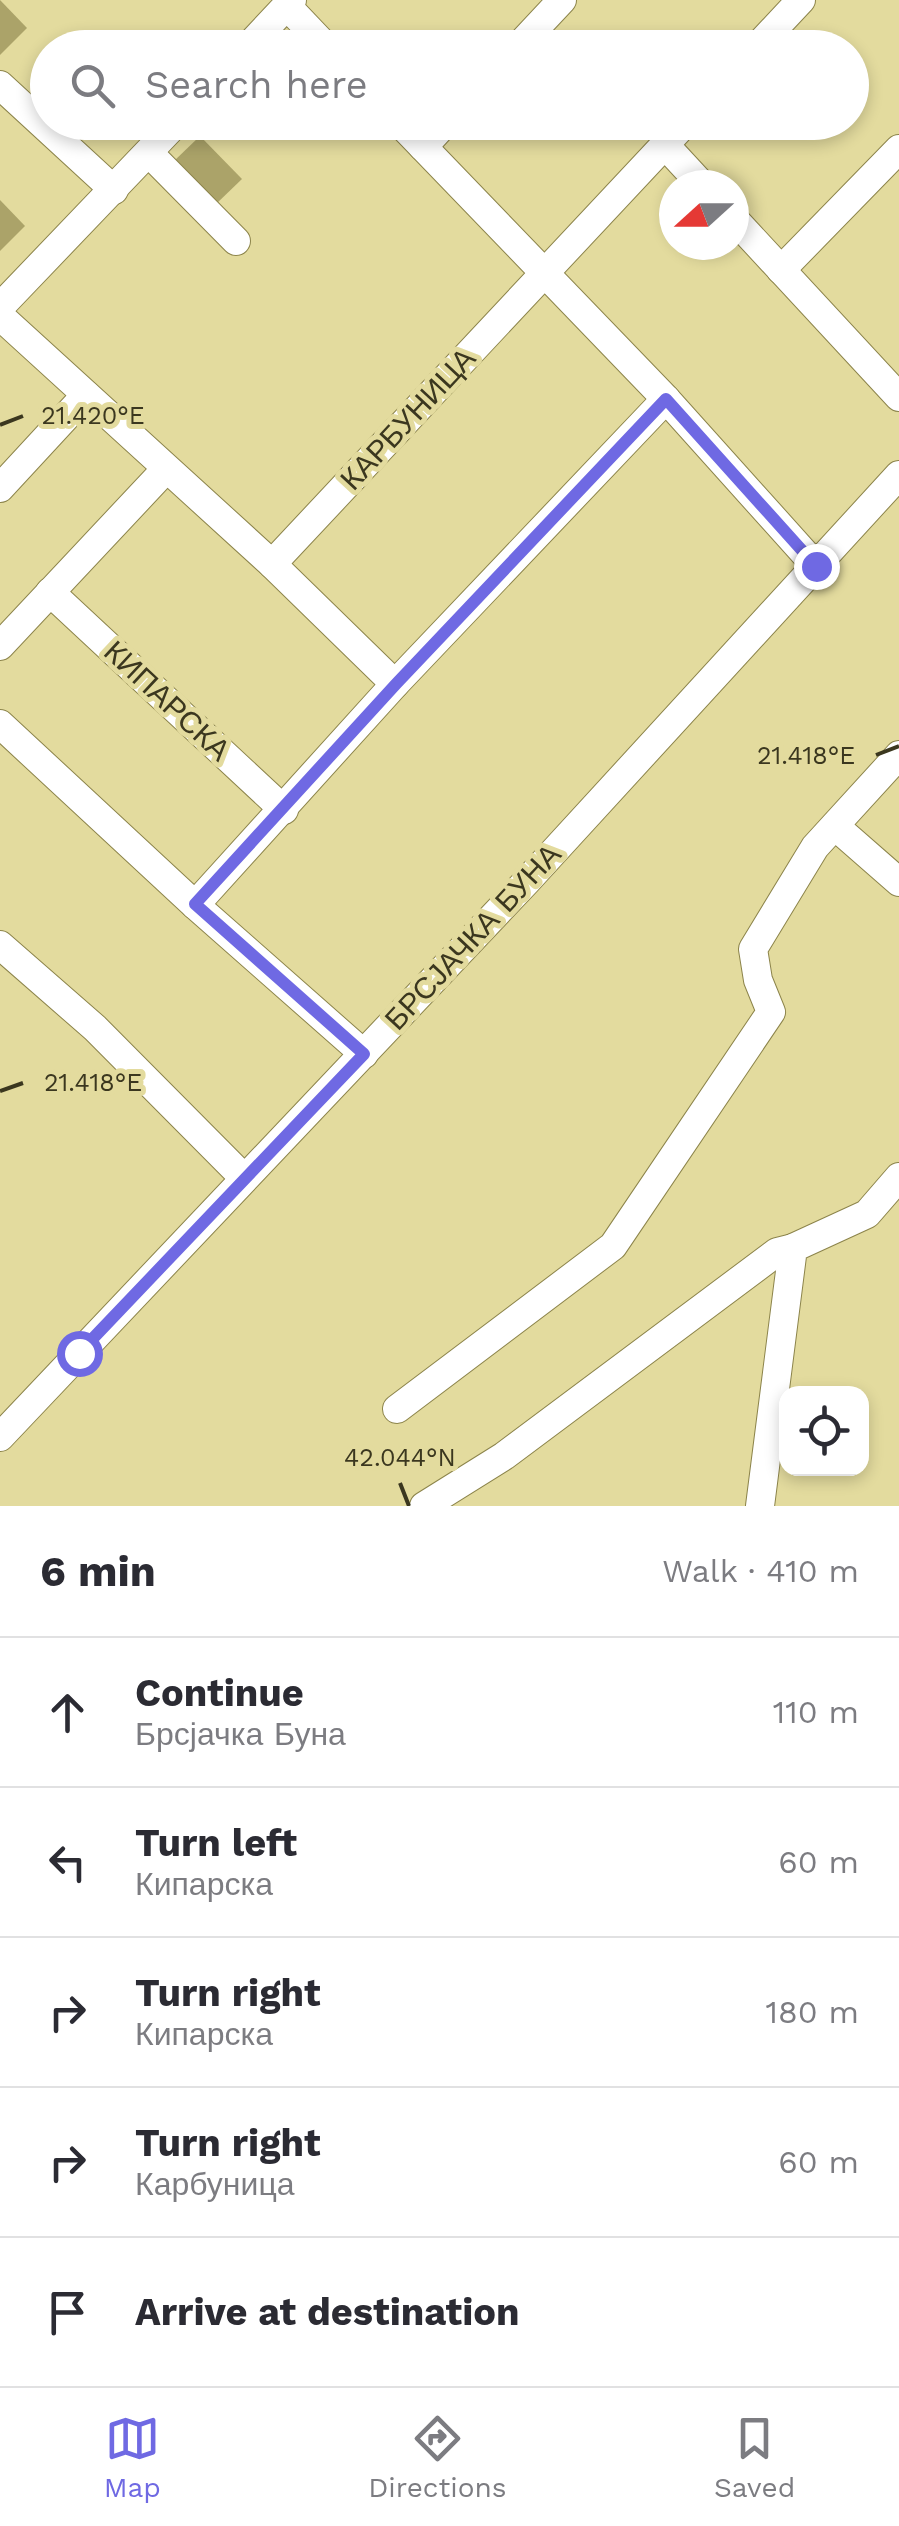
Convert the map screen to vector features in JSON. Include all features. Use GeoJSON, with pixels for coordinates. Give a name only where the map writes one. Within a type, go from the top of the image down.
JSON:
{"type":"FeatureCollection","features":[{"type":"Feature","properties":{"kind":"street"},"geometry":{"type":"LineString","coordinates":[[534,30],[562,0]]}},
{"type":"Feature","properties":{"kind":"street"},"geometry":{"type":"LineString","coordinates":[[773,30],[801,0]]}},
{"type":"Feature","properties":{"kind":"street"},"geometry":{"type":"LineString","coordinates":[[264,30],[289,3],[312,30]]}},
{"type":"Feature","properties":{"kind":"street"},"geometry":{"type":"LineString","coordinates":[[0,85],[30,113]]}},
{"type":"Feature","properties":{"kind":"street"},"geometry":{"type":"LineString","coordinates":[[60,140],[114,190]]}},
{"type":"Feature","properties":{"kind":"street"},"geometry":{"type":"LineString","coordinates":[[0,307],[160,140]]}},
{"type":"Feature","properties":{"kind":"street"},"geometry":{"type":"LineString","coordinates":[[416,140],[666,399],[816,566]]}},
{"type":"Feature","properties":{"kind":"street"},"geometry":{"type":"LineString","coordinates":[[423,147],[429,140]]}},
{"type":"Feature","properties":{"kind":"street","name":"КАРБУНИЦА"},"geometry":{"type":"LineString","coordinates":[[272,564],[670,140]]}},
{"type":"Feature","properties":{"kind":"street"},"geometry":{"type":"LineString","coordinates":[[665,145],[688,170]]}},
{"type":"Feature","properties":{"kind":"street"},"geometry":{"type":"LineString","coordinates":[[781,270],[899,149]]}},
{"type":"Feature","properties":{"kind":"street"},"geometry":{"type":"LineString","coordinates":[[148,153],[236,241]]}},
{"type":"Feature","properties":{"kind":"street"},"geometry":{"type":"LineString","coordinates":[[749,235],[899,398]]}},
{"type":"Feature","properties":{"kind":"street"},"geometry":{"type":"LineString","coordinates":[[0,316],[272,564],[396,684]]}},
{"type":"Feature","properties":{"kind":"street"},"geometry":{"type":"LineString","coordinates":[[0,488],[86,395]]}},
{"type":"Feature","properties":{"kind":"street"},"geometry":{"type":"LineString","coordinates":[[195,904],[396,684],[666,399]]}},
{"type":"Feature","properties":{"kind":"street"},"geometry":{"type":"LineString","coordinates":[[0,646],[166,469]]}},
{"type":"Feature","properties":{"kind":"street","name":"БРСЈАЧКА БУНА"},"geometry":{"type":"LineString","coordinates":[[0,1437],[364,1054],[899,475]]}},
{"type":"Feature","properties":{"kind":"street","name":"КИПАРСКА"},"geometry":{"type":"LineString","coordinates":[[50,592],[284,810]]}},
{"type":"Feature","properties":{"kind":"street"},"geometry":{"type":"LineString","coordinates":[[0,724],[364,1054]]}},
{"type":"Feature","properties":{"kind":"street"},"geometry":{"type":"LineString","coordinates":[[397,1409],[613,1246],[771,1012],[758,980],[753,949],[816,848],[899,754]]}},
{"type":"Feature","properties":{"kind":"street"},"geometry":{"type":"LineString","coordinates":[[835,826],[899,882]]}},
{"type":"Feature","properties":{"kind":"street"},"geometry":{"type":"LineString","coordinates":[[0,944],[95,1028],[244,1178]]}},
{"type":"Feature","properties":{"kind":"street"},"geometry":{"type":"LineString","coordinates":[[424,1506],[504,1456],[777,1252],[867,1214],[899,1177]]}},
{"type":"Feature","properties":{"kind":"street"},"geometry":{"type":"LineString","coordinates":[[760,1506],[793,1248]]}},
{"type":"Feature","properties":{"kind":"building"},"geometry":{"type":"Polygon","coordinates":[[[0,0],[27,28],[0,55],[0,0]]]}},
{"type":"Feature","properties":{"kind":"building"},"geometry":{"type":"Polygon","coordinates":[[[196,140],[204,140],[242,179],[215,205],[173,162],[196,140]]]}},
{"type":"Feature","properties":{"kind":"building"},"geometry":{"type":"Polygon","coordinates":[[[0,200],[25,226],[0,251],[0,200]]]}},
{"type":"Feature","properties":{"kind":"route"},"geometry":{"type":"LineString","coordinates":[[79,1353],[364,1054],[195,904],[396,684],[666,399],[816,566]]}}]}
